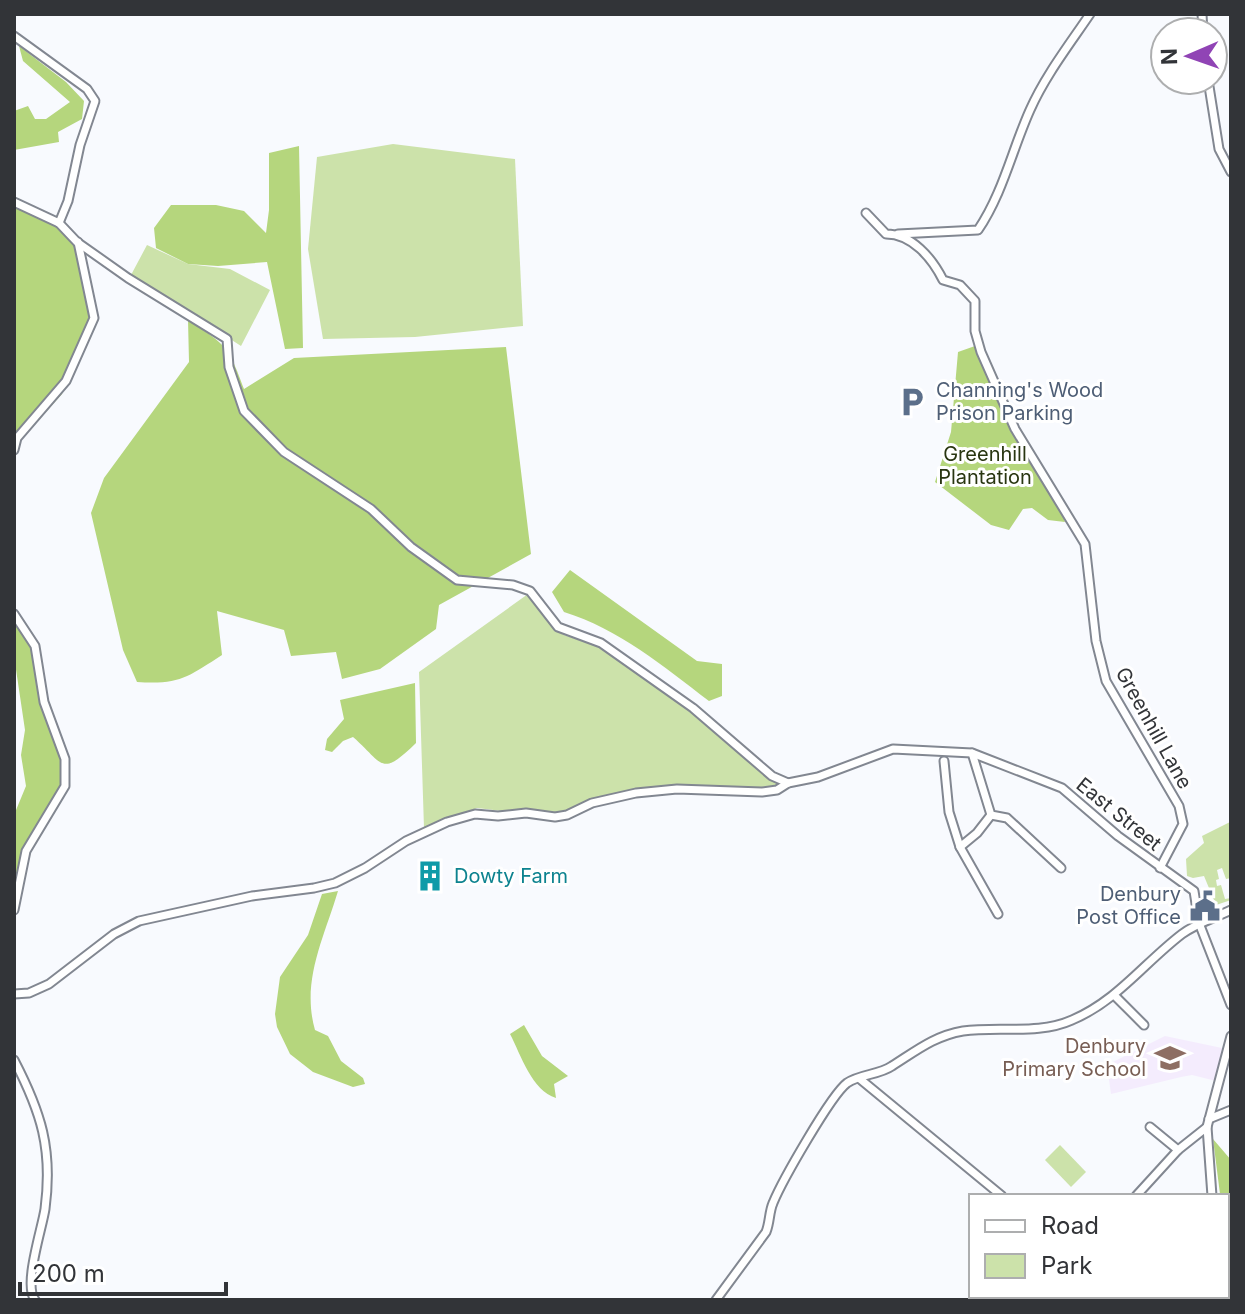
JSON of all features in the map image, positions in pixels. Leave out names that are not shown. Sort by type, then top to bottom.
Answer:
[{"type":"street","points":[[866,213],[886,234],[978,230],[992,210],[1031,108],[1090,14]]},
{"type":"street","points":[[14,36],[87,89],[95,101],[80,145],[68,201],[59,223]]},
{"type":"street","points":[[1211,96],[1219,149],[1231,172]]},
{"type":"street","points":[[14,202],[59,223],[77,242],[97,256],[227,339],[229,367],[244,411],[284,452],[371,509],[411,547],[457,580],[513,585],[530,591],[558,627],[601,643],[693,708],[772,776],[788,783]]},
{"type":"street","name":"Greenhill Lane","points":[[898,234],[932,258],[943,280],[960,285],[975,301],[975,331],[981,352],[1015,429],[1085,544],[1096,641],[1106,681],[1179,806],[1183,824],[1160,868]]},
{"type":"street","points":[[14,450],[17,438],[66,381],[94,318],[77,242]]},
{"type":"street","points":[[83,270],[97,256]]},
{"type":"street","points":[[14,614],[35,646],[44,702],[65,759],[65,786],[26,851],[14,910]]},
{"type":"street","name":"East Street","points":[[14,994],[29,993],[49,984],[114,934],[139,921],[252,896],[335,883],[406,841],[447,822],[475,814],[498,816],[526,813],[555,817],[592,803],[636,793],[677,789],[777,790],[788,783],[818,777],[893,749],[972,753],[1062,788],[1160,868],[1194,891],[1231,1005]]},
{"type":"street","points":[[972,753],[991,815]]},
{"type":"street","points":[[944,761],[949,812],[960,847],[998,914]]},
{"type":"street","points":[[960,847],[977,833],[991,815]]},
{"type":"street","points":[[991,815],[1007,818],[1061,868]]},
{"type":"street","points":[[716,1300],[766,1232],[777,1195],[838,1093],[849,1082],[890,1068],[924,1044],[949,1034],[984,1028],[1067,1023],[1115,996],[1182,934],[1231,910]]},
{"type":"street","points":[[1115,996],[1144,1025]]},
{"type":"street","points":[[1212,1194],[1208,1123],[1231,1036]]},
{"type":"street","points":[[14,1060],[32,1094],[46,1136],[48,1154],[44,1212],[30,1288],[35,1300]]},
{"type":"street","points":[[860,1079],[1000,1194]]},
{"type":"street","points":[[1138,1194],[1178,1150],[1208,1123],[1231,1110]]},
{"type":"street","points":[[1150,1127],[1178,1150]]},
{"type":"shaded area","name":"Denbury Primary School","points":[[1165,1036],[1222,1048],[1216,1081],[1192,1075],[1111,1094],[1107,1065]]},
{"type":"green space","points":[[19,46],[66,82],[84,101],[82,119],[58,132],[59,142],[14,150],[14,111],[28,106],[35,119],[46,119],[70,102],[23,61]]},
{"type":"green space","points":[[393,144],[515,159],[523,326],[415,337],[323,339],[308,249],[317,157]]},
{"type":"green space","points":[[299,146],[303,348],[285,349],[267,262],[218,266],[188,264],[156,248],[154,228],[171,205],[216,205],[244,211],[266,233],[269,153]]},
{"type":"green space","points":[[14,202],[37,210],[77,242],[94,321],[62,394],[20,441],[14,457]]},
{"type":"green space","points":[[147,245],[188,264],[230,269],[270,290],[241,346],[131,275]]},
{"type":"green space","points":[[188,320],[224,347],[244,389],[294,358],[506,347],[531,554],[439,605],[436,629],[380,669],[342,679],[336,652],[291,656],[284,630],[217,611],[222,655],[173,681],[137,682],[123,650],[91,513],[104,478],[189,362]]},
{"type":"green space","name":"Greenhill Plantation","points":[[975,346],[1007,423],[1065,522],[1048,520],[1032,508],[1023,509],[1009,530],[991,525],[935,482],[951,432],[958,352]]},
{"type":"green space","points":[[570,570],[697,661],[722,664],[722,696],[709,701],[622,638],[564,612],[552,592]]},
{"type":"green space","points":[[528,594],[555,629],[600,647],[691,712],[769,779],[782,784],[762,790],[678,785],[637,790],[592,799],[567,811],[554,813],[533,809],[502,811],[477,808],[424,828],[419,672]]},
{"type":"green space","points":[[14,613],[31,641],[63,760],[65,786],[24,853],[14,910],[14,815],[26,786],[21,755],[25,730],[14,656]]},
{"type":"green space","points":[[415,683],[416,743],[395,761],[388,764],[377,760],[353,737],[343,741],[332,752],[325,750],[327,739],[344,719],[340,700]]},
{"type":"green space","points":[[1230,822],[1231,878],[1226,879],[1222,868],[1217,870],[1219,879],[1216,880],[1225,899],[1231,900],[1216,905],[1204,876],[1187,876],[1186,859],[1204,843],[1202,836]]},
{"type":"green space","points":[[338,891],[312,977],[311,1012],[315,1030],[328,1036],[341,1061],[363,1078],[365,1084],[353,1087],[313,1072],[290,1054],[277,1027],[275,1014],[280,977],[308,935],[322,894]]},
{"type":"green space","points":[[524,1025],[542,1056],[568,1076],[554,1084],[556,1098],[534,1080],[510,1034]]},
{"type":"green space","points":[[1213,1139],[1231,1160],[1231,1205],[1229,1194],[1220,1194]]},
{"type":"green space","points":[[1060,1145],[1086,1172],[1071,1187],[1045,1160]]},
{"type":"place","name":"Channing's Wood Prison Parking","points":[[912,402]]},
{"type":"place","name":"Dowty Farm","points":[[430,876]]},
{"type":"place","name":"Denbury Post Office","points":[[1205,906]]},
{"type":"place","name":"Denbury Primary School","points":[[1170,1058]]}]
